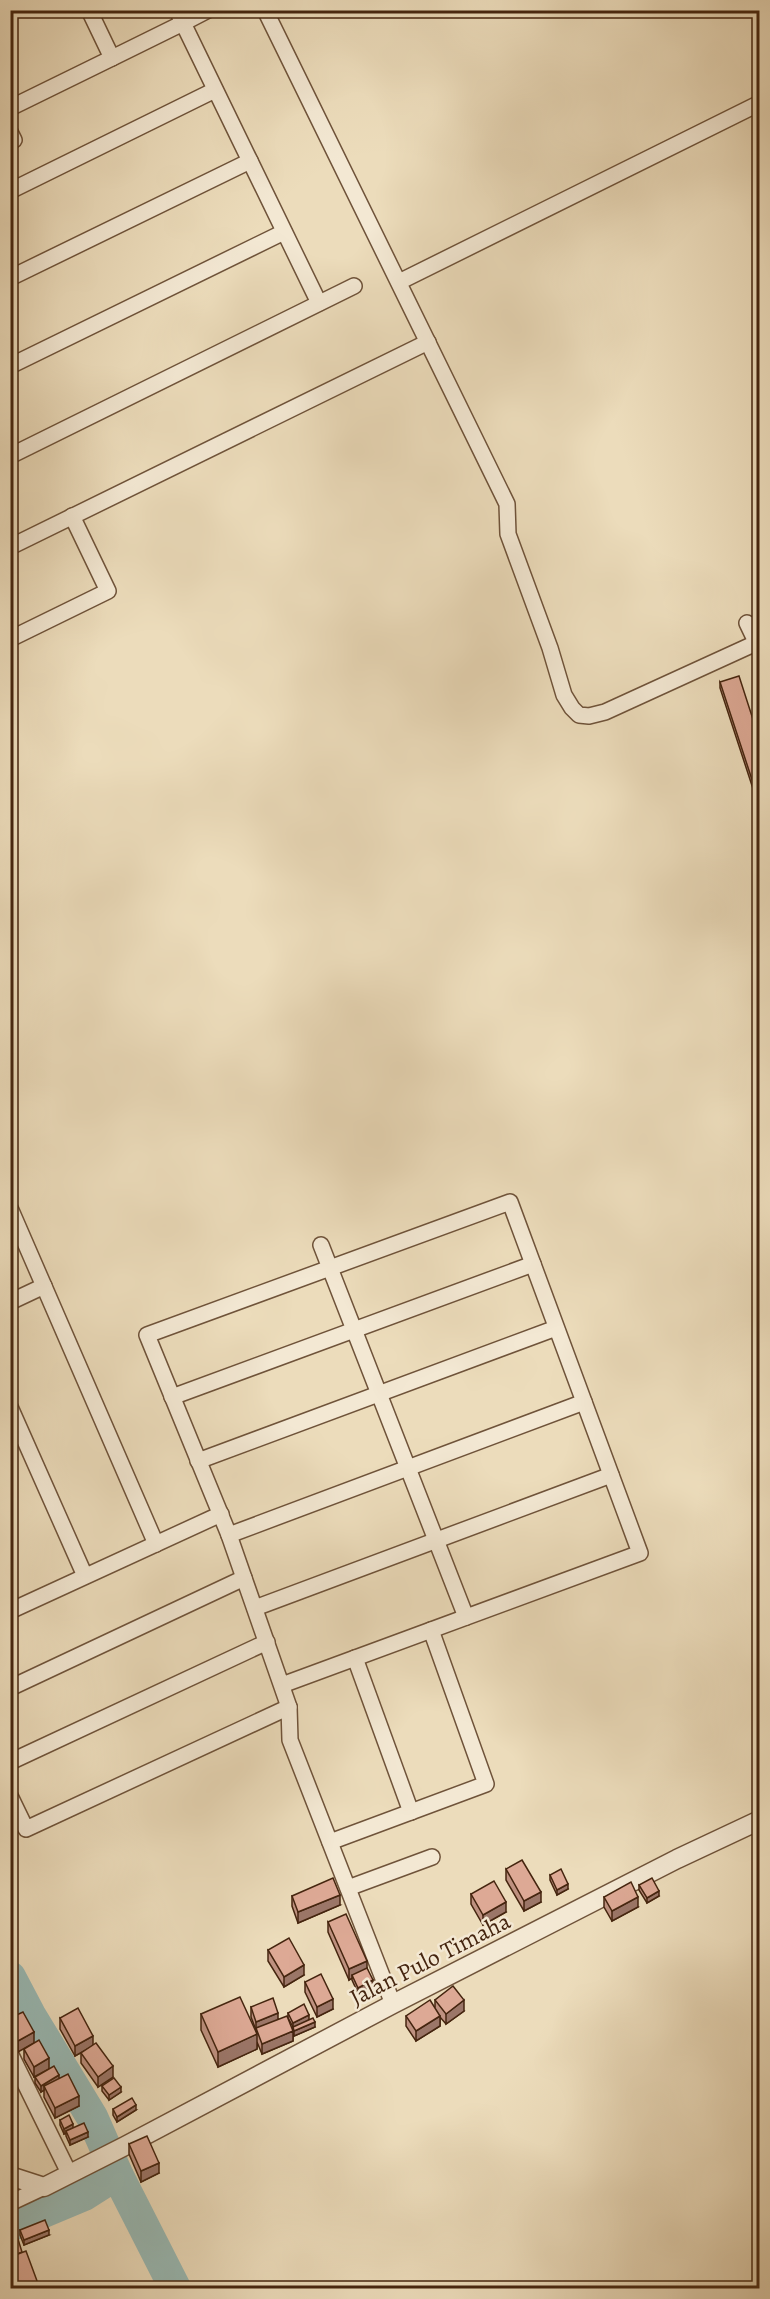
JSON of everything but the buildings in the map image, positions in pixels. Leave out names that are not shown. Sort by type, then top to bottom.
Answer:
[{"type":"street","points":[[88,10],[112,58]]},
{"type":"street","points":[[10,108],[112,58],[180,16],[208,10]]},
{"type":"street","points":[[265,10],[507,504],[508,534],[550,648],[564,695],[572,708],[579,715],[589,716],[605,712],[758,646],[747,623]]},
{"type":"street","points":[[180,16],[318,303]]},
{"type":"street","points":[[10,191],[215,90]]},
{"type":"street","points":[[399,282],[759,103]]},
{"type":"street","points":[[10,278],[250,161]]},
{"type":"street","points":[[10,366],[284,232]]},
{"type":"street","points":[[10,456],[354,286]]},
{"type":"street","points":[[10,547],[428,342]]},
{"type":"street","points":[[10,639],[108,591],[72,516]]},
{"type":"street","points":[[282,1684],[640,1553],[510,1202],[147,1335],[229,1535],[289,1707],[290,1740],[393,2004]]},
{"type":"street","points":[[10,1208],[156,1544]]},
{"type":"street","points":[[321,1245],[466,1617]]},
{"type":"street","points":[[172,1397],[533,1264]]},
{"type":"street","points":[[10,1302],[44,1286]]},
{"type":"street","points":[[198,1461],[556,1328]]},
{"type":"street","points":[[229,1535],[584,1402]]},
{"type":"street","points":[[10,1407],[85,1576]]},
{"type":"street","points":[[255,1608],[611,1475]]},
{"type":"street","points":[[10,1611],[220,1514]]},
{"type":"street","points":[[10,1688],[244,1578]]},
{"type":"street","points":[[330,1842],[486,1784],[431,1630]]},
{"type":"street","points":[[10,1762],[267,1642]]},
{"type":"street","points":[[356,1658],[411,1812]]},
{"type":"street","points":[[10,1796],[26,1829],[289,1707]]},
{"type":"street","name":"Jalan Pulo Timaha","points":[[44,2187],[393,2004],[677,1859],[759,1820]]},
{"type":"street","points":[[348,1888],[432,1857]]},
{"type":"street","points":[[10,2053],[69,2173]]},
{"type":"street","points":[[10,2176],[44,2187]]},
{"type":"street","points":[[10,2203],[44,2187]]},
{"type":"waterway","points":[[10,1977],[30,2015],[92,2117],[117,2174],[175,2288]]},
{"type":"waterway","points":[[10,2226],[84,2195],[117,2174]]}]
